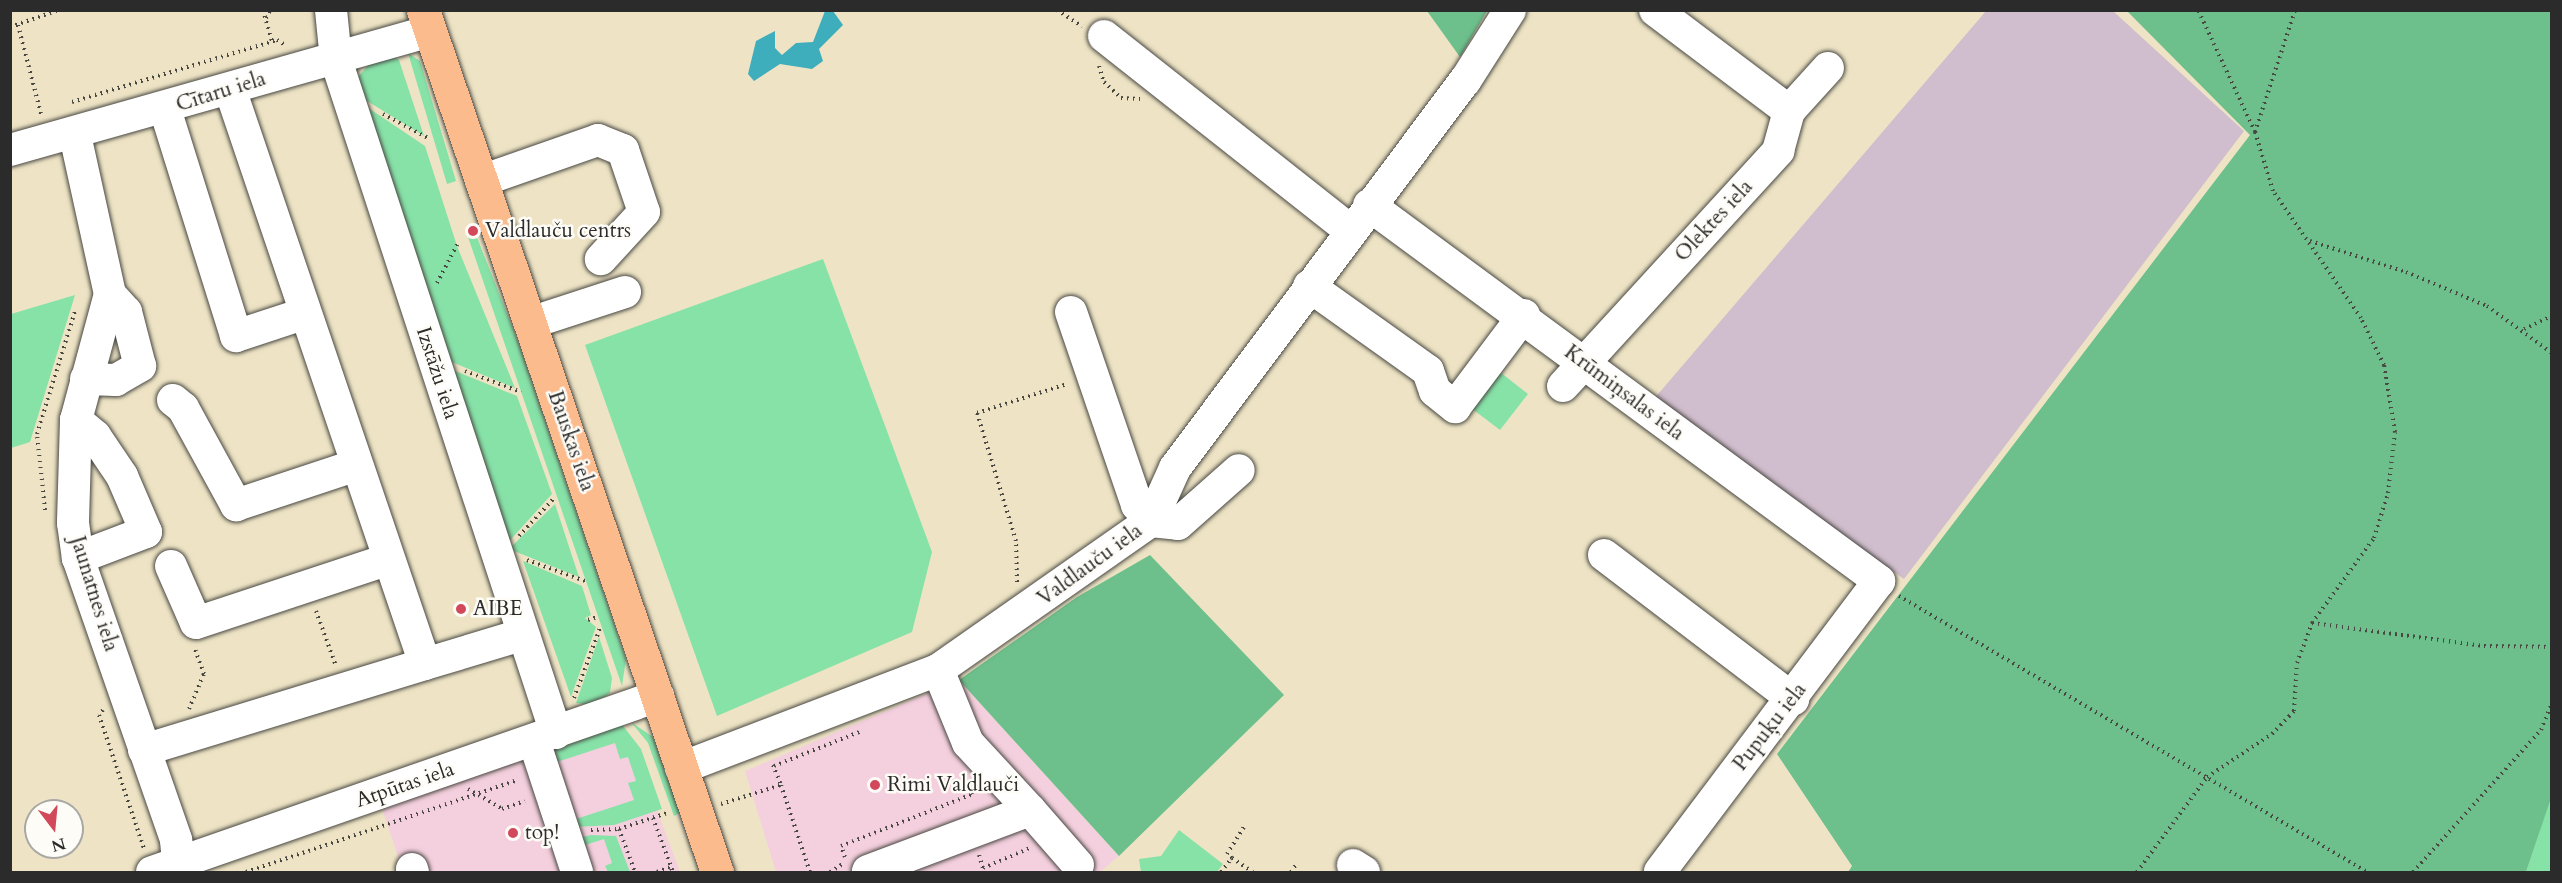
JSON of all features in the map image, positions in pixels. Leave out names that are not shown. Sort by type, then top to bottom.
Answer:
[{"type":"main road","name":"Bauskas iela","points":[[427,21],[658,696],[681,768],[682,813],[717,873]]},
{"type":"street","name":"Izstāžu iela","points":[[331,10],[336,60],[348,99],[416,309],[500,553],[545,737],[565,837],[577,873]]},
{"type":"street","name":"Valdlauču iela","points":[[681,768],[938,670],[1151,521],[1175,468],[1350,230],[1465,81],[1510,10]]},
{"type":"street","points":[[1655,10],[1789,111]]},
{"type":"street","name":"Cītaru iela","points":[[10,150],[62,138],[336,60],[427,21]]},
{"type":"street","points":[[1104,36],[1350,230]]},
{"type":"street","name":"Olektes iela","points":[[1572,375],[1778,151],[1789,111],[1828,68]]},
{"type":"street","points":[[230,89],[354,466],[425,664]]},
{"type":"street","points":[[165,109],[236,336],[303,314]]},
{"type":"street","name":"Jaunatnes iela","points":[[62,138],[110,294],[76,420],[71,480],[78,558],[144,750],[170,869]]},
{"type":"street","points":[[481,181],[598,140],[623,150],[644,212],[601,259]]},
{"type":"street","name":"Krūmiņsalas iela","points":[[1369,205],[1524,315],[1572,375],[1879,581]]},
{"type":"street","points":[[1309,286],[1428,371],[1435,391],[1455,407],[1524,315]]},
{"type":"street","points":[[530,324],[625,292]]},
{"type":"street","points":[[110,294],[126,312],[159,382],[183,408],[236,505],[354,466]]},
{"type":"street","points":[[1071,312],[1137,505],[1151,521],[1178,524],[1239,470]]},
{"type":"street","points":[[86,379],[159,382]]},
{"type":"street","points":[[76,420],[95,436],[122,476],[196,623],[387,560]]},
{"type":"street","points":[[78,558],[160,550]]},
{"type":"street","points":[[1604,555],[1793,699]]},
{"type":"street","name":"Pupuķu iela","points":[[1660,873],[1793,699],[1879,581]]},
{"type":"street","points":[[144,750],[521,635]]},
{"type":"street","points":[[938,670],[968,743],[1078,865]]},
{"type":"street","name":"Atpūtas iela","points":[[170,869],[658,696]]},
{"type":"street","points":[[868,871],[1030,810]]},
{"type":"path","points":[[263,10],[272,41]]},
{"type":"path","points":[[266,19],[270,10]]},
{"type":"path","points":[[2137,873],[2207,777],[2272,734],[2294,711],[2297,663],[2312,623],[2374,538],[2388,493],[2395,432],[2384,365],[2361,318],[2273,191],[2255,132],[2198,10]]},
{"type":"path","points":[[2255,132],[2295,10]]},
{"type":"path","points":[[10,27],[56,11]]},
{"type":"path","points":[[18,25],[62,138]]},
{"type":"path","points":[[348,99],[356,97],[428,138]]},
{"type":"path","points":[[2309,240],[2406,272],[2524,329],[2552,353]]},
{"type":"path","points":[[416,309],[424,306],[459,241]]},
{"type":"path","points":[[2524,329],[2552,316]]},
{"type":"path","points":[[1017,594],[1016,541],[977,413],[1094,375]]},
{"type":"path","points":[[503,387],[521,393]]},
{"type":"path","points":[[556,496],[500,553],[585,581]]},
{"type":"path","points":[[1879,581],[2367,873]]},
{"type":"path","points":[[308,586],[344,689]]},
{"type":"path","points":[[588,620],[597,617]]},
{"type":"path","points":[[2312,623],[2484,646],[2552,647]]},
{"type":"path","points":[[572,702],[600,628]]},
{"type":"path","points":[[176,740],[204,674],[193,640]]},
{"type":"path","points":[[2413,873],[2541,730],[2552,703]]},
{"type":"path","points":[[774,766],[866,729]]},
{"type":"path","points":[[771,760],[810,873]]},
{"type":"path","points":[[461,766],[469,792],[502,809],[525,801]]},
{"type":"path","points":[[830,873],[847,862],[841,846],[973,794],[964,775]]},
{"type":"path","points":[[246,873],[518,780]]},
{"type":"path","points":[[565,837],[619,829],[781,785]]},
{"type":"path","points":[[653,818],[672,870],[657,873]]},
{"type":"path","points":[[1244,827],[1227,854],[1253,873]]},
{"type":"path","points":[[619,829],[634,873]]},
{"type":"path","points":[[966,856],[977,852],[983,868],[1034,847],[1042,855]]},
{"type":"path","points":[[1221,873],[1232,858]]},
{"type":"path","points":[[1291,873],[1297,863]]},
{"type":"shaded area","points":[[1986,11],[2113,11],[2244,131],[1904,579],[1653,400]]},
{"type":"shaded area","points":[[959,680],[1119,856],[1100,872],[776,872],[745,771]]},
{"type":"shaded area","points":[[611,704],[636,754],[680,872],[403,872],[375,787]]},
{"type":"green space","points":[[1427,11],[1487,11],[1460,57]]},
{"type":"green space","points":[[2127,11],[2551,11],[2552,795],[2526,872],[1848,872],[1852,866],[1777,754],[2250,135]]},
{"type":"green space","points":[[408,53],[420,61],[456,181],[447,184]]},
{"type":"green space","points":[[393,56],[399,60],[424,136],[359,96],[358,77],[370,63]]},
{"type":"green space","points":[[361,103],[425,146],[457,246],[515,388],[442,358]]},
{"type":"green space","points":[[476,235],[519,344],[626,659],[622,686],[468,237]]},
{"type":"green space","points":[[823,259],[932,552],[912,632],[717,716],[585,345]]},
{"type":"green space","points":[[75,295],[30,442],[11,448],[11,314]]},
{"type":"green space","points":[[443,366],[517,396],[552,494],[503,548]]},
{"type":"green space","points":[[1500,372],[1528,394],[1500,430],[1471,408]]},
{"type":"green space","points":[[555,504],[579,577],[509,549]]},
{"type":"green space","points":[[1150,555],[1284,695],[1119,856],[959,680],[1077,597]]},
{"type":"green space","points":[[523,561],[582,586],[591,615],[585,618],[596,627],[571,697]]},
{"type":"green space","points":[[599,637],[612,678],[610,693],[593,705],[576,703]]},
{"type":"green space","points":[[620,722],[641,749],[662,809],[614,825],[575,827],[573,820],[634,800],[628,783],[636,781],[628,757],[620,759],[615,743],[554,763],[553,755],[559,745]]},
{"type":"green space","points":[[631,722],[653,737],[680,813],[674,816],[648,743]]},
{"type":"green space","points":[[2551,795],[2551,872],[2526,872]]},
{"type":"green space","points":[[1179,830],[1223,864],[1217,872],[1141,872],[1139,859],[1161,856]]},
{"type":"green space","points":[[591,835],[616,836],[630,872],[608,872],[605,866],[612,863],[604,839],[582,846],[579,838]]},
{"type":"water","points":[[825,11],[833,11],[843,25],[819,49],[823,61],[812,69],[780,64],[754,81],[748,74],[756,41],[775,31],[775,48],[782,55],[796,43],[813,42]]},
{"type":"place","name":"Valdlauču centrs","points":[[473,231]]},
{"type":"place","name":"AIBE","points":[[461,609]]},
{"type":"place","name":"Rimi Valdlauči","points":[[875,785]]},
{"type":"place","name":"top!","points":[[513,833]]}]
